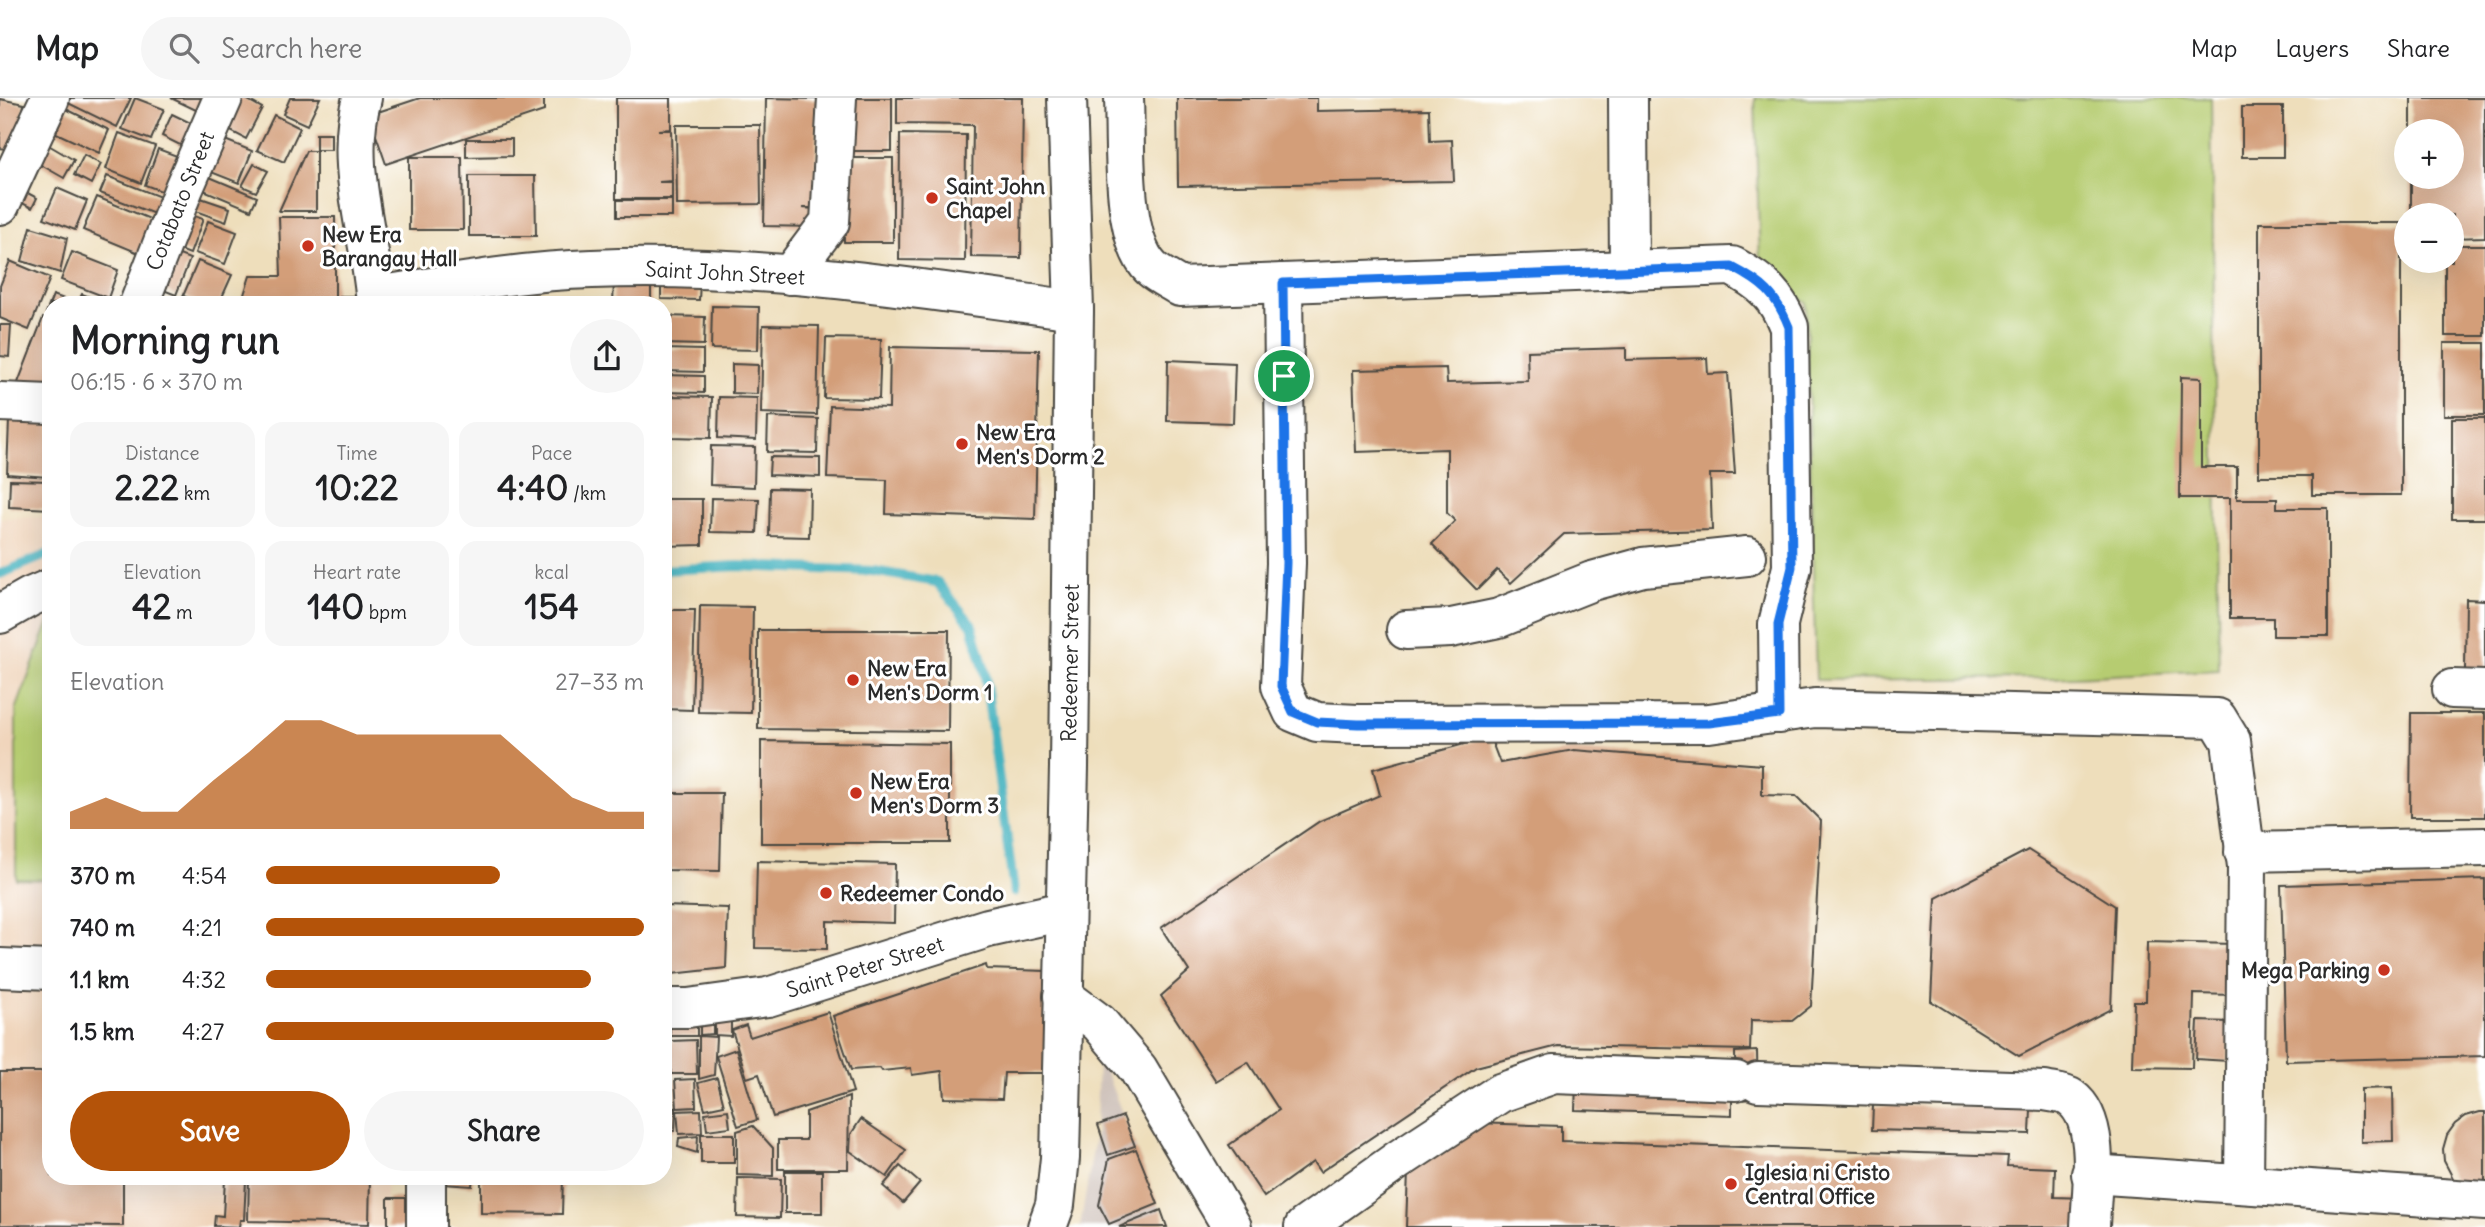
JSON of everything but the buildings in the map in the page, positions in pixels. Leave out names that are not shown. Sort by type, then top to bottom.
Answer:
[{"type":"street","points":[[0,205],[50,98]]},
{"type":"street","name":"Cotabato Street","points":[[142,296],[223,98]]},
{"type":"street","points":[[362,98],[358,114],[356,165],[375,296]]},
{"type":"street","points":[[790,275],[830,222],[837,98]]},
{"type":"street","name":"Redeemer Street","points":[[1046,1227],[1055,1205],[1059,1158],[1069,767],[1074,310],[1068,98]]},
{"type":"street","points":[[1124,98],[1129,218],[1139,250],[1151,268],[1180,287],[1732,267],[1756,279],[1780,303],[1789,327],[1792,567],[1778,624],[1779,714]]},
{"type":"street","points":[[1628,98],[1629,271]]},
{"type":"street","name":"Saint John Street","points":[[398,296],[513,275],[591,269],[667,268],[790,275],[914,288],[1074,310]]},
{"type":"street","points":[[1283,283],[1286,563],[1281,686],[1293,712],[1317,722],[1358,724],[1709,723],[1815,708],[2217,718],[2231,741],[2247,866],[2244,1184]]},
{"type":"street","points":[[0,402],[42,404]]},
{"type":"street","points":[[1406,630],[1451,628],[1499,618],[1592,581],[1643,567],[1747,556]]},
{"type":"street","points":[[0,614],[42,592]]},
{"type":"street","points":[[2244,852],[2485,847]]},
{"type":"street","name":"Saint Peter Street","points":[[672,1008],[768,997],[988,928],[1064,911]]},
{"type":"street","points":[[0,968],[42,970]]},
{"type":"street","points":[[1063,996],[1099,1023],[1138,1069],[1232,1227]]},
{"type":"street","points":[[1304,1227],[1398,1160],[1500,1093],[1554,1074],[2045,1091],[2069,1097],[2083,1111],[2092,1131],[2090,1227]]},
{"type":"street","points":[[2091,1174],[2485,1201]]},
{"type":"street","points":[[426,1185],[426,1227]]},
{"type":"shaded area","points":[[42,517],[42,1185],[387,1185],[385,1227],[0,1227],[0,518]]},
{"type":"shaded area","points":[[1098,1052],[1167,1227],[1080,1227],[1096,1132]]},
{"type":"green space","points":[[1755,98],[2211,98],[2219,670],[2052,678],[1816,680],[1806,303],[1760,268]]},
{"type":"green space","points":[[42,640],[42,880],[16,879],[16,710]]},
{"type":"waterway","points":[[0,574],[42,557]]},
{"type":"waterway","points":[[672,570],[738,566],[873,571],[937,582],[972,625],[984,668],[1014,892]]},
{"type":"place","name":"Saint John Chapel","points":[[932,198]]},
{"type":"place","name":"New Era Barangay Hall","points":[[308,246]]},
{"type":"place","name":"New Era Men's Dorm 2","points":[[962,444]]},
{"type":"place","name":"New Era Men's Dorm 1","points":[[853,680]]},
{"type":"place","name":"New Era Men's Dorm 3","points":[[856,793]]},
{"type":"place","name":"Redeemer Condo","points":[[826,893]]},
{"type":"place","name":"Mega Parking","points":[[2384,970]]},
{"type":"place","name":"Iglesia ni Cristo Central Office","points":[[1731,1184]]},
{"type":"route","points":[[1732,267],[1756,279],[1780,303],[1789,327],[1792,567],[1778,624],[1779,714],[1709,723],[1358,724],[1317,722],[1293,712],[1281,686],[1286,563],[1284,376],[1283,283],[1732,267]]}]
